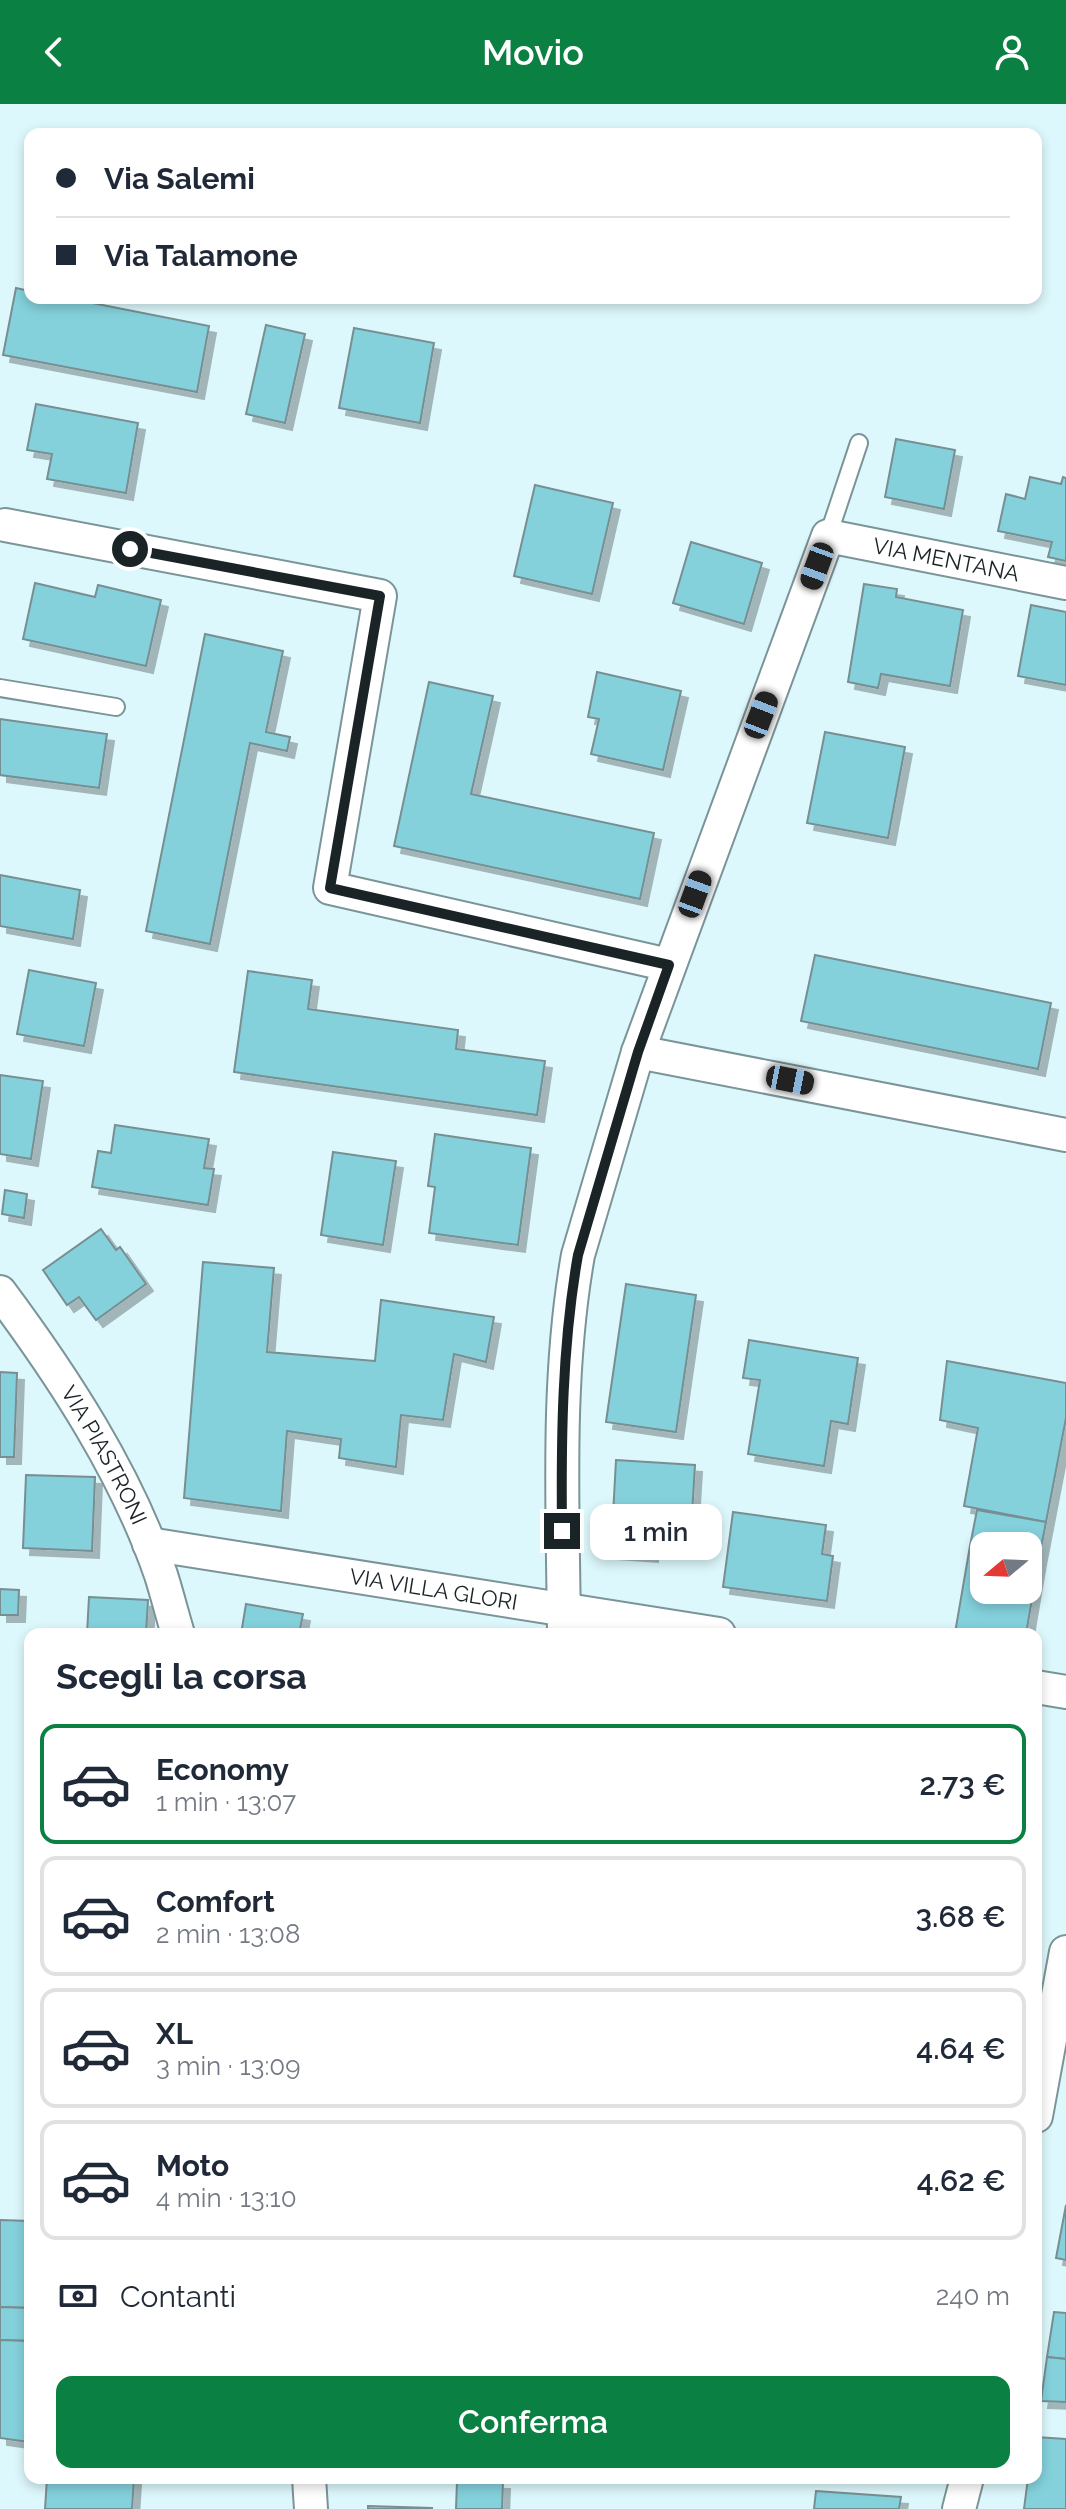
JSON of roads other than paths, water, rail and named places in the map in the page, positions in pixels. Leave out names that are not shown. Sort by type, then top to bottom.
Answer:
[{"type":"street","points":[[5,525],[380,596],[330,888],[669,965]]},
{"type":"street","name":"VIA MENTANA","points":[[828,536],[1066,583]]},
{"type":"street","points":[[564,1621],[562,1506],[565,1389],[572,1285],[584,1231],[638,1052],[828,536]]},
{"type":"street","points":[[638,1052],[1066,1135]]},
{"type":"street","name":"VIA PIASTRONI","points":[[0,1292],[89,1424],[149,1544],[176,1628]]},
{"type":"street","name":"VIA VILLA GLORI","points":[[149,1544],[564,1621],[647,1628]]},
{"type":"street","points":[[1042,1688],[1066,1692]]},
{"type":"street","points":[[1042,2083],[1066,1952]]},
{"type":"street","points":[[309,2484],[311,2509]]},
{"type":"street","points":[[959,2509],[965,2484]]},
{"type":"lane","points":[[828,536],[859,443]]},
{"type":"lane","points":[[0,688],[116,707]]}]
